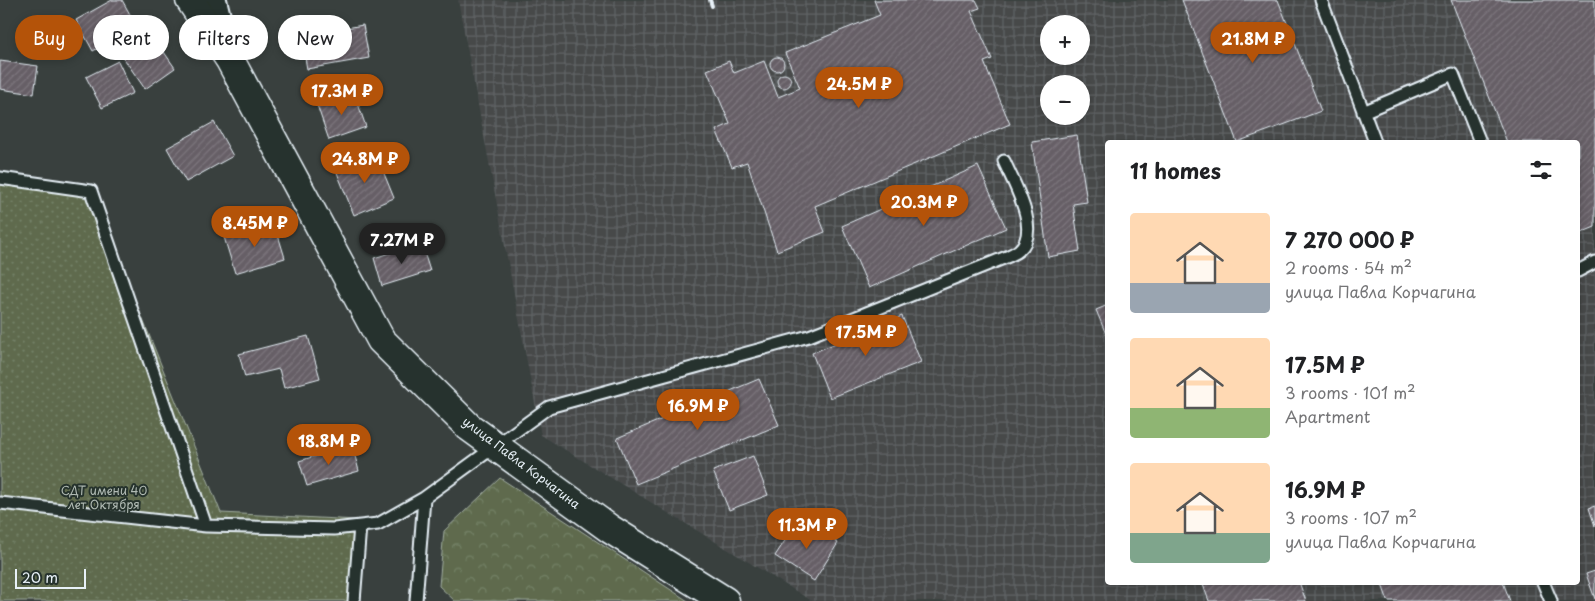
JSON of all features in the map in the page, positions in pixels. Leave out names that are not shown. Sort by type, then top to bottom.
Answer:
[{"type":"main road","name":"улица Павла Корчагина","points":[[190,0],[200,15]]},
{"type":"main road","name":"улица Павла Корчагина","points":[[230,60],[381,340],[468,427],[610,529],[725,601]]},
{"type":"street","points":[[215,0],[219,15]]},
{"type":"lane","points":[[1321,0],[1374,140]]},
{"type":"lane","points":[[1363,112],[1453,74],[1479,140]]},
{"type":"lane","points":[[0,503],[206,526],[334,530],[378,524],[424,498],[549,407],[809,336],[1019,251],[1026,239],[1028,222],[1004,161]]},
{"type":"lane","points":[[0,178],[91,191],[206,526]]},
{"type":"lane","points":[[1580,270],[1595,262]]},
{"type":"lane","points":[[416,601],[424,498]]},
{"type":"lane","points":[[354,601],[360,526]]},
{"type":"lane","points":[[1544,585],[1551,601]]},
{"type":"shaded area","points":[[458,0],[1595,0],[1595,601],[812,601],[541,435]]},
{"type":"green space","name":"СДТ имени 40 лет Октября","points":[[0,178],[91,191],[221,513],[358,520],[351,601],[0,601]]},
{"type":"green space","points":[[500,478],[688,601],[455,601],[439,586],[444,531]]},
{"type":"building","points":[[112,0],[122,0],[130,15],[93,15],[93,51],[83,33],[83,16]]},
{"type":"building","points":[[874,0],[976,0],[980,8],[971,11],[992,59],[984,62],[1010,124],[815,206],[825,232],[777,251],[747,162],[732,167],[716,130],[730,124],[707,70],[729,61],[734,73],[764,61],[778,97],[800,88],[785,53],[880,15]]},
{"type":"building","points":[[1182,0],[1278,0],[1321,111],[1242,140],[1236,140]]},
{"type":"building","points":[[1451,0],[1595,0],[1595,227],[1580,233],[1580,140],[1506,140]]},
{"type":"building","points":[[363,25],[369,58],[307,69],[305,60],[352,60],[352,27]]},
{"type":"building","points":[[774,57],[780,57],[784,64],[780,71],[774,71],[770,67],[770,61]]},
{"type":"building","points":[[169,59],[175,68],[145,89],[125,60]]},
{"type":"building","points":[[0,61],[38,66],[34,94],[0,89]]},
{"type":"building","points":[[118,61],[133,93],[102,108],[86,77]]},
{"type":"building","points":[[781,74],[787,74],[791,81],[787,88],[781,88],[777,84],[777,78]]},
{"type":"building","points":[[354,92],[366,127],[329,140],[317,105]]},
{"type":"building","points":[[214,122],[233,156],[186,182],[167,148]]},
{"type":"building","points":[[1077,135],[1087,202],[1073,204],[1080,251],[1048,257],[1032,142]]},
{"type":"building","points":[[376,154],[394,198],[354,215],[336,170]]},
{"type":"building","points":[[978,166],[1006,228],[869,288],[842,226]]},
{"type":"building","points":[[274,222],[285,258],[235,273],[224,237]]},
{"type":"building","points":[[421,243],[430,271],[382,286],[374,258]]},
{"type":"building","points":[[1105,306],[1105,332],[1096,310]]},
{"type":"building","points":[[902,316],[921,362],[830,398],[812,353]]},
{"type":"building","points":[[308,336],[320,378],[284,388],[279,369],[245,377],[239,354]]},
{"type":"building","points":[[759,379],[779,425],[636,484],[617,438]]},
{"type":"building","points":[[352,445],[359,471],[307,486],[299,461]]},
{"type":"building","points":[[753,456],[768,495],[729,510],[713,471]]},
{"type":"building","points":[[1595,506],[1595,526],[1589,508]]},
{"type":"building","points":[[799,519],[838,543],[814,581],[775,556]]},
{"type":"building","points":[[1595,571],[1595,599],[1586,574]]},
{"type":"building","points":[[1203,585],[1300,585],[1306,601],[1209,601]]},
{"type":"building","points":[[1382,585],[1504,585],[1510,601],[1388,601]]},
{"type":"railway","points":[[710,0],[712,6]]}]
